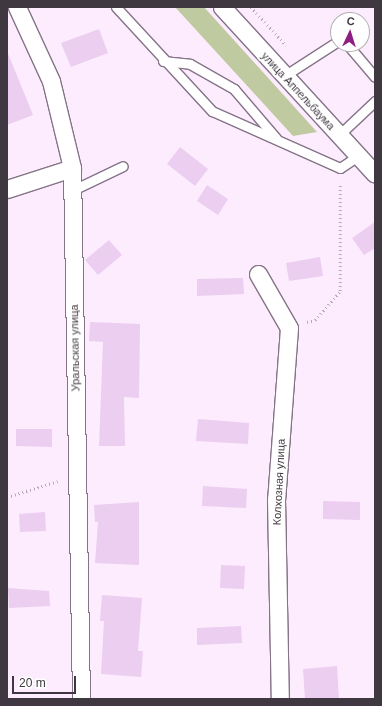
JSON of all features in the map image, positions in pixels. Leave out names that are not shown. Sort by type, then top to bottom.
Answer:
[{"type":"street","name":"Уральская улица","points":[[17,7],[51,81],[72,168],[80,699]]},
{"type":"street","name":"улица Аппельбаума","points":[[222,7],[375,174]]},
{"type":"street","points":[[7,188],[72,168]]},
{"type":"street","points":[[258,274],[289,328]]},
{"type":"street","name":"Колхозная улица","points":[[280,699],[276,499],[289,328]]},
{"type":"lane","points":[[116,7],[163,61],[212,111],[340,168],[358,156]]},
{"type":"lane","points":[[284,76],[330,47]]},
{"type":"lane","points":[[354,52],[375,77]]},
{"type":"lane","points":[[163,61],[190,64],[234,89],[278,141]]},
{"type":"lane","points":[[339,136],[375,101]]},
{"type":"lane","points":[[73,190],[124,166]]},
{"type":"path","points":[[289,328],[315,320],[340,291],[340,168]]},
{"type":"path","points":[[7,497],[77,474]]},
{"type":"green space","points":[[175,7],[204,7],[317,132],[293,136]]},
{"type":"building","points":[[99,29],[108,53],[71,67],[61,43]]},
{"type":"building","points":[[7,51],[33,115],[7,125]]},
{"type":"building","points":[[180,147],[208,169],[195,186],[167,164]]},
{"type":"building","points":[[207,185],[228,199],[218,215],[197,201]]},
{"type":"building","points":[[375,222],[375,248],[364,255],[352,238]]},
{"type":"building","points":[[109,240],[122,255],[98,275],[85,260]]},
{"type":"building","points":[[320,257],[323,276],[289,281],[286,263]]},
{"type":"building","points":[[243,278],[244,294],[197,296],[197,279]]},
{"type":"building","points":[[90,322],[140,324],[139,398],[124,397],[125,446],[99,446],[103,342],[89,341]]},
{"type":"building","points":[[198,419],[249,423],[248,444],[196,441]]},
{"type":"building","points":[[16,429],[52,429],[52,447],[16,446]]},
{"type":"building","points":[[203,486],[247,489],[246,508],[202,506]]},
{"type":"building","points":[[323,501],[360,502],[360,520],[323,519]]},
{"type":"building","points":[[139,502],[139,565],[95,563],[98,522],[95,522],[94,505]]},
{"type":"building","points":[[45,512],[46,531],[20,532],[19,514]]},
{"type":"building","points":[[221,565],[245,566],[244,589],[220,588]]},
{"type":"building","points":[[8,588],[49,591],[50,606],[9,608]]},
{"type":"building","points":[[102,595],[142,598],[138,651],[143,651],[141,677],[101,674],[104,621],[100,621]]},
{"type":"building","points":[[241,626],[242,643],[197,645],[197,628]]},
{"type":"building","points":[[337,666],[339,699],[305,699],[303,669]]}]
